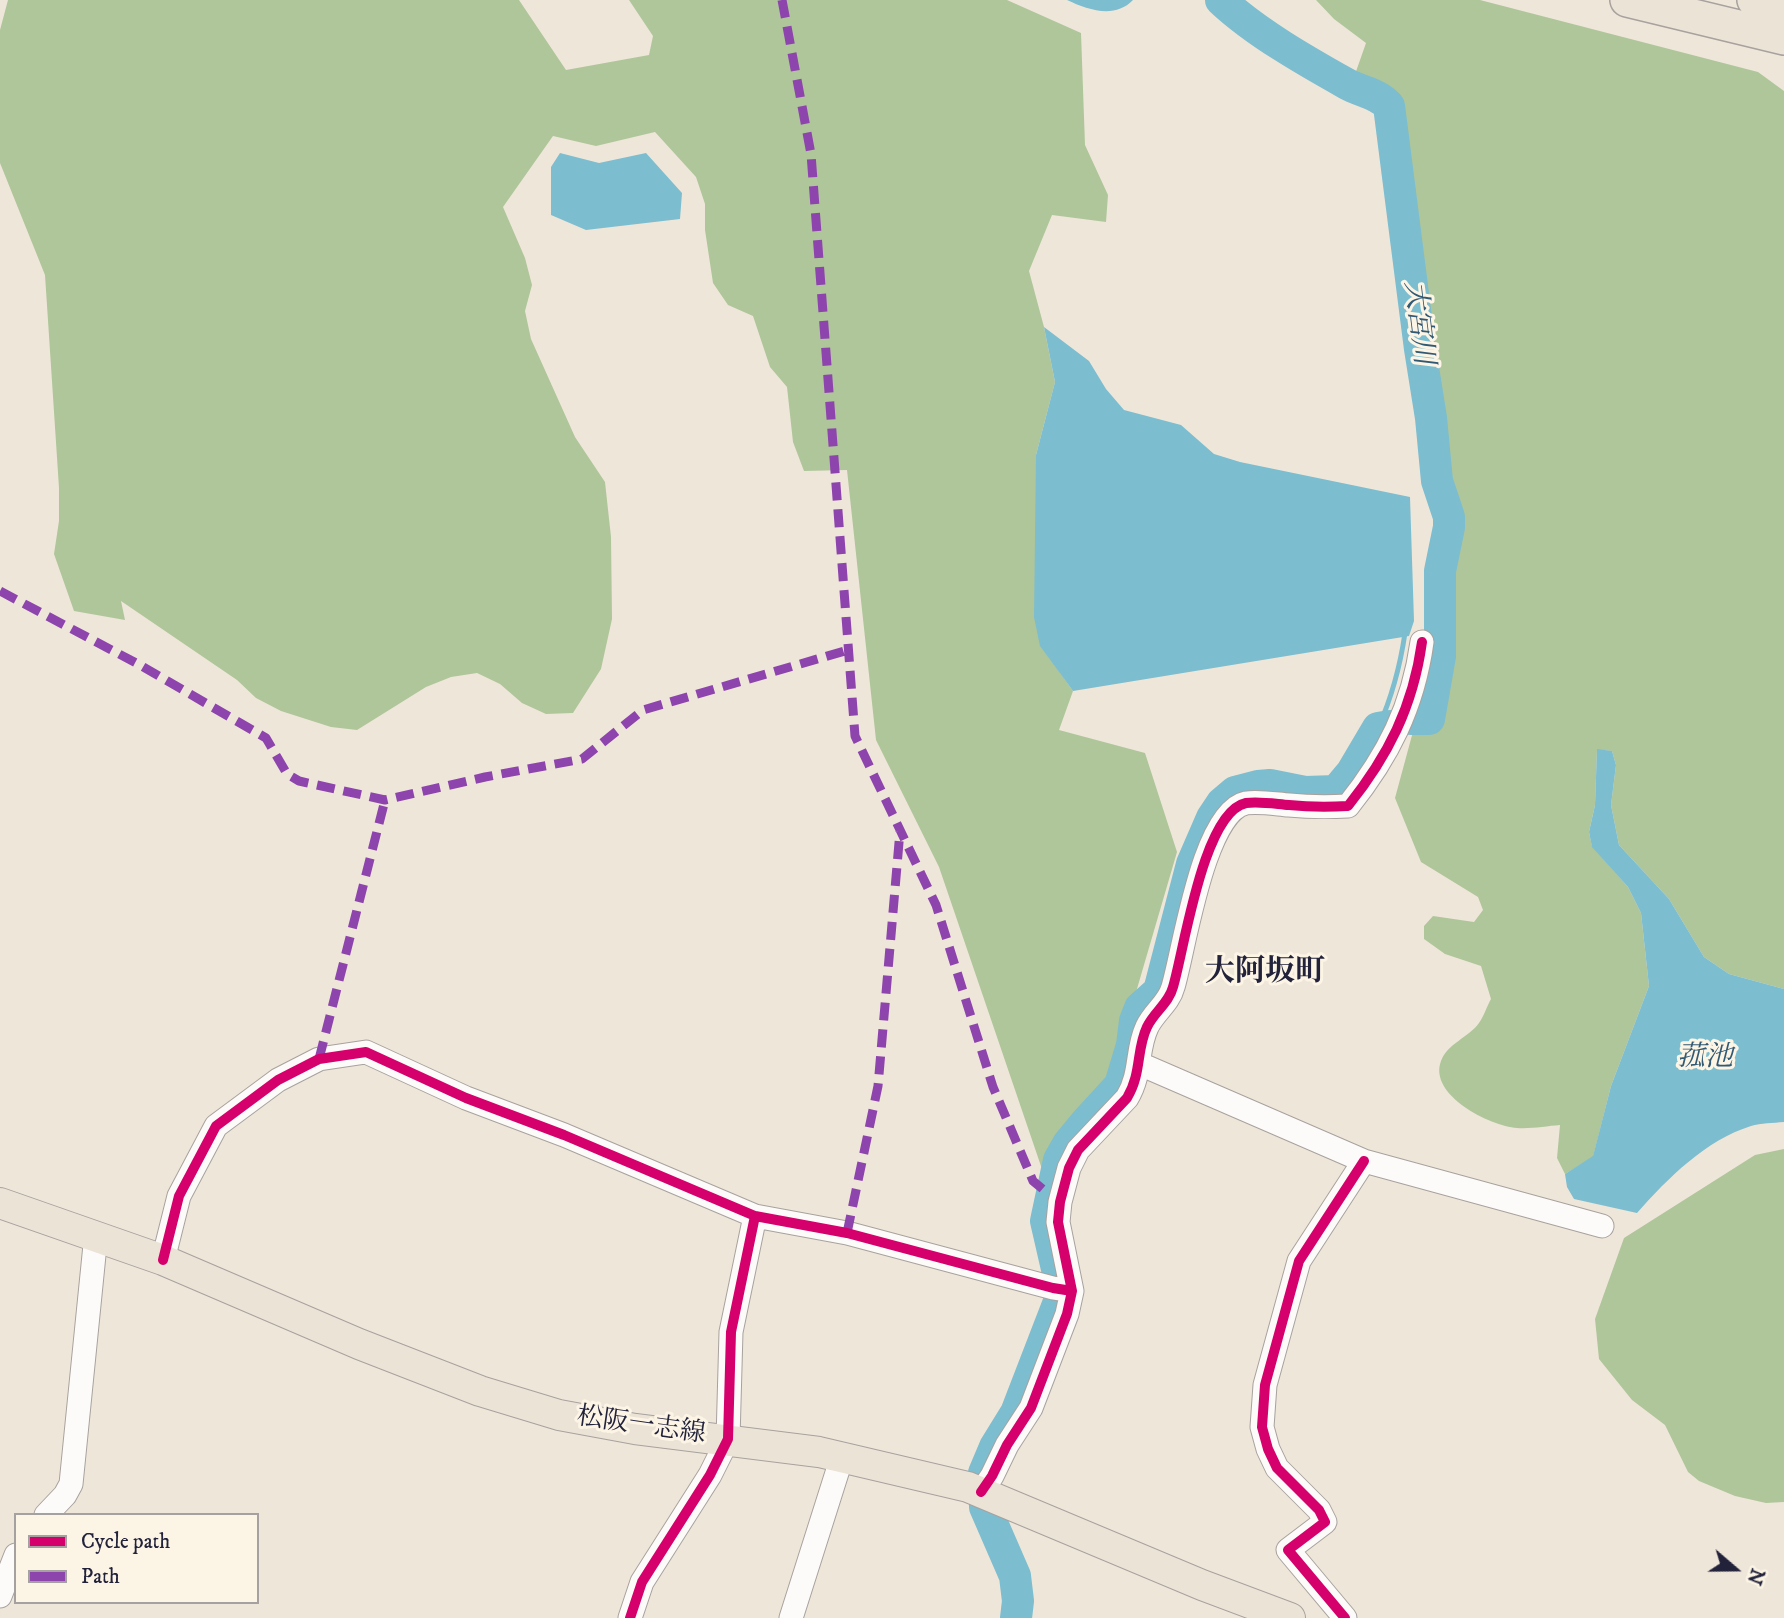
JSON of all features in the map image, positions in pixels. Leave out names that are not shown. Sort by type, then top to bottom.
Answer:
[{"type":"highway","points":[[1627,0],[1784,38]]},
{"type":"highway","points":[[1754,0],[1784,7]]},
{"type":"main road","name":"松阪一志線","points":[[0,1203],[163,1260],[359,1344],[480,1391],[559,1415],[635,1429],[729,1439],[842,1457],[986,1489],[1202,1585],[1290,1618]]},
{"type":"street","points":[[986,1489],[1007,1445],[1031,1408],[1067,1314],[1054,1198],[1078,1150],[1133,1089],[1140,1064],[1144,1032],[1172,992],[1192,902],[1217,834],[1230,814],[1244,803],[1320,808],[1348,806],[1368,780],[1399,729],[1419,663],[1422,642]]},
{"type":"street","points":[[163,1260],[179,1196],[216,1126],[278,1080],[319,1059],[366,1052],[466,1098],[565,1135],[755,1216],[847,1233],[1065,1290]]},
{"type":"street","points":[[1140,1064],[1364,1161],[1602,1226]]},
{"type":"street","points":[[1345,1618],[1288,1550],[1325,1522],[1319,1510],[1278,1468],[1268,1449],[1262,1427],[1265,1385],[1299,1261],[1364,1161]]},
{"type":"street","points":[[630,1618],[642,1582],[710,1475],[729,1439],[731,1332],[755,1216]]},
{"type":"street","points":[[48,1513],[65,1495],[71,1484],[96,1235]]},
{"type":"street","points":[[790,1618],[842,1457]]},
{"type":"street","points":[[0,1596],[14,1560]]},
{"type":"green space","points":[[8,0],[519,0],[566,70],[649,55],[653,36],[629,0],[1007,0],[1081,33],[1085,145],[1108,195],[1106,222],[1052,215],[1029,271],[1055,382],[1036,455],[1041,646],[1073,691],[1059,730],[1145,753],[1177,852],[1108,1088],[1043,1172],[939,867],[876,740],[847,470],[804,471],[793,442],[787,387],[770,367],[753,316],[728,305],[713,283],[705,230],[705,204],[696,177],[655,132],[596,146],[553,136],[503,207],[525,258],[532,285],[525,311],[531,339],[575,437],[605,482],[611,537],[612,619],[601,669],[573,713],[546,714],[522,703],[500,684],[477,673],[451,677],[426,687],[357,730],[331,727],[281,711],[256,698],[237,680],[121,601],[125,620],[74,611],[54,554],[59,521],[59,488],[45,275],[0,163],[0,30]]},
{"type":"green space","points":[[1316,0],[1480,0],[1758,72],[1784,91],[1784,989],[1729,974],[1704,957],[1669,899],[1619,845],[1611,805],[1616,765],[1612,751],[1597,750],[1595,805],[1589,832],[1592,846],[1628,887],[1641,913],[1649,986],[1611,1086],[1593,1157],[1565,1174],[1557,1158],[1560,1125],[1517,1128],[1492,1121],[1452,1097],[1439,1074],[1444,1055],[1479,1023],[1491,999],[1481,966],[1445,954],[1424,939],[1424,926],[1433,916],[1474,922],[1483,910],[1478,897],[1421,862],[1395,798],[1434,654],[1447,592],[1454,521],[1448,449],[1399,223],[1382,107],[1353,80],[1366,43],[1334,19]]},
{"type":"green space","points":[[1784,1149],[1784,1502],[1766,1503],[1735,1496],[1699,1481],[1688,1472],[1665,1425],[1632,1400],[1599,1359],[1595,1319],[1624,1238],[1755,1155]]},
{"type":"water","points":[[1067,0],[1133,0],[1118,9],[1101,11]]},
{"type":"water","points":[[560,153],[599,163],[646,153],[682,193],[680,219],[586,230],[551,215],[551,167]]},
{"type":"water","points":[[1044,327],[1089,361],[1106,389],[1124,410],[1181,425],[1214,454],[1240,462],[1410,497],[1414,621],[1409,636],[1073,691],[1040,646],[1034,617],[1036,455],[1055,382]]},
{"type":"water","name":"菰池","points":[[1597,749],[1612,751],[1616,765],[1611,805],[1619,845],[1669,899],[1704,957],[1729,974],[1784,989],[1784,1122],[1751,1126],[1734,1132],[1703,1150],[1637,1213],[1574,1199],[1567,1187],[1565,1174],[1593,1156],[1611,1086],[1649,986],[1641,913],[1628,887],[1592,847],[1589,832],[1595,805]]},
{"type":"waterway","name":"大宮川","points":[[1221,0],[1281,45],[1347,84],[1380,98],[1389,106],[1437,481],[1449,517],[1440,571],[1440,656],[1429,719],[1411,719]]},
{"type":"waterway","points":[[1378,728],[1395,682],[1405,633]]},
{"type":"waterway","name":"大宮川","points":[[1016,1618],[1018,1601],[1015,1576],[985,1507],[984,1473],[995,1447],[1016,1413],[1060,1299],[1057,1269],[1046,1221],[1059,1160],[1068,1144],[1120,1085],[1132,1045],[1135,1021],[1140,1008],[1159,991],[1192,864],[1212,818],[1222,803],[1235,792],[1258,786],[1270,785],[1305,792],[1336,791],[1352,772],[1378,728],[1390,726]]},
{"type":"marked path","points":[[782,0],[811,154],[855,736],[936,905],[993,1087],[1033,1181],[1045,1191]]},
{"type":"marked path","points":[[0,591],[138,664],[266,738],[287,774],[299,781],[385,800],[485,777],[582,759],[643,710],[848,650]]},
{"type":"marked path","points":[[319,1059],[385,800]]},
{"type":"marked path","points":[[847,1233],[878,1086],[900,831]]},
{"type":"cycle path","points":[[981,1492],[1031,1408],[1067,1314],[1072,1291],[1058,1222],[1069,1168],[1078,1150],[1127,1098],[1132,1089],[1147,1027],[1173,987],[1198,885],[1218,830],[1231,812],[1246,803],[1348,806],[1375,768],[1397,730],[1412,688],[1422,642]]},
{"type":"cycle path","points":[[163,1260],[179,1196],[216,1126],[278,1080],[319,1059],[366,1052],[466,1098],[564,1135],[755,1216],[847,1233],[1072,1291]]},
{"type":"cycle path","points":[[1345,1618],[1288,1550],[1325,1522],[1319,1510],[1277,1468],[1262,1427],[1265,1385],[1299,1261],[1364,1161]]},
{"type":"cycle path","points":[[630,1618],[642,1582],[710,1475],[728,1439],[731,1332],[755,1216]]},
{"type":"district","name":"大阿坂町","points":[[1265,974]]}]
